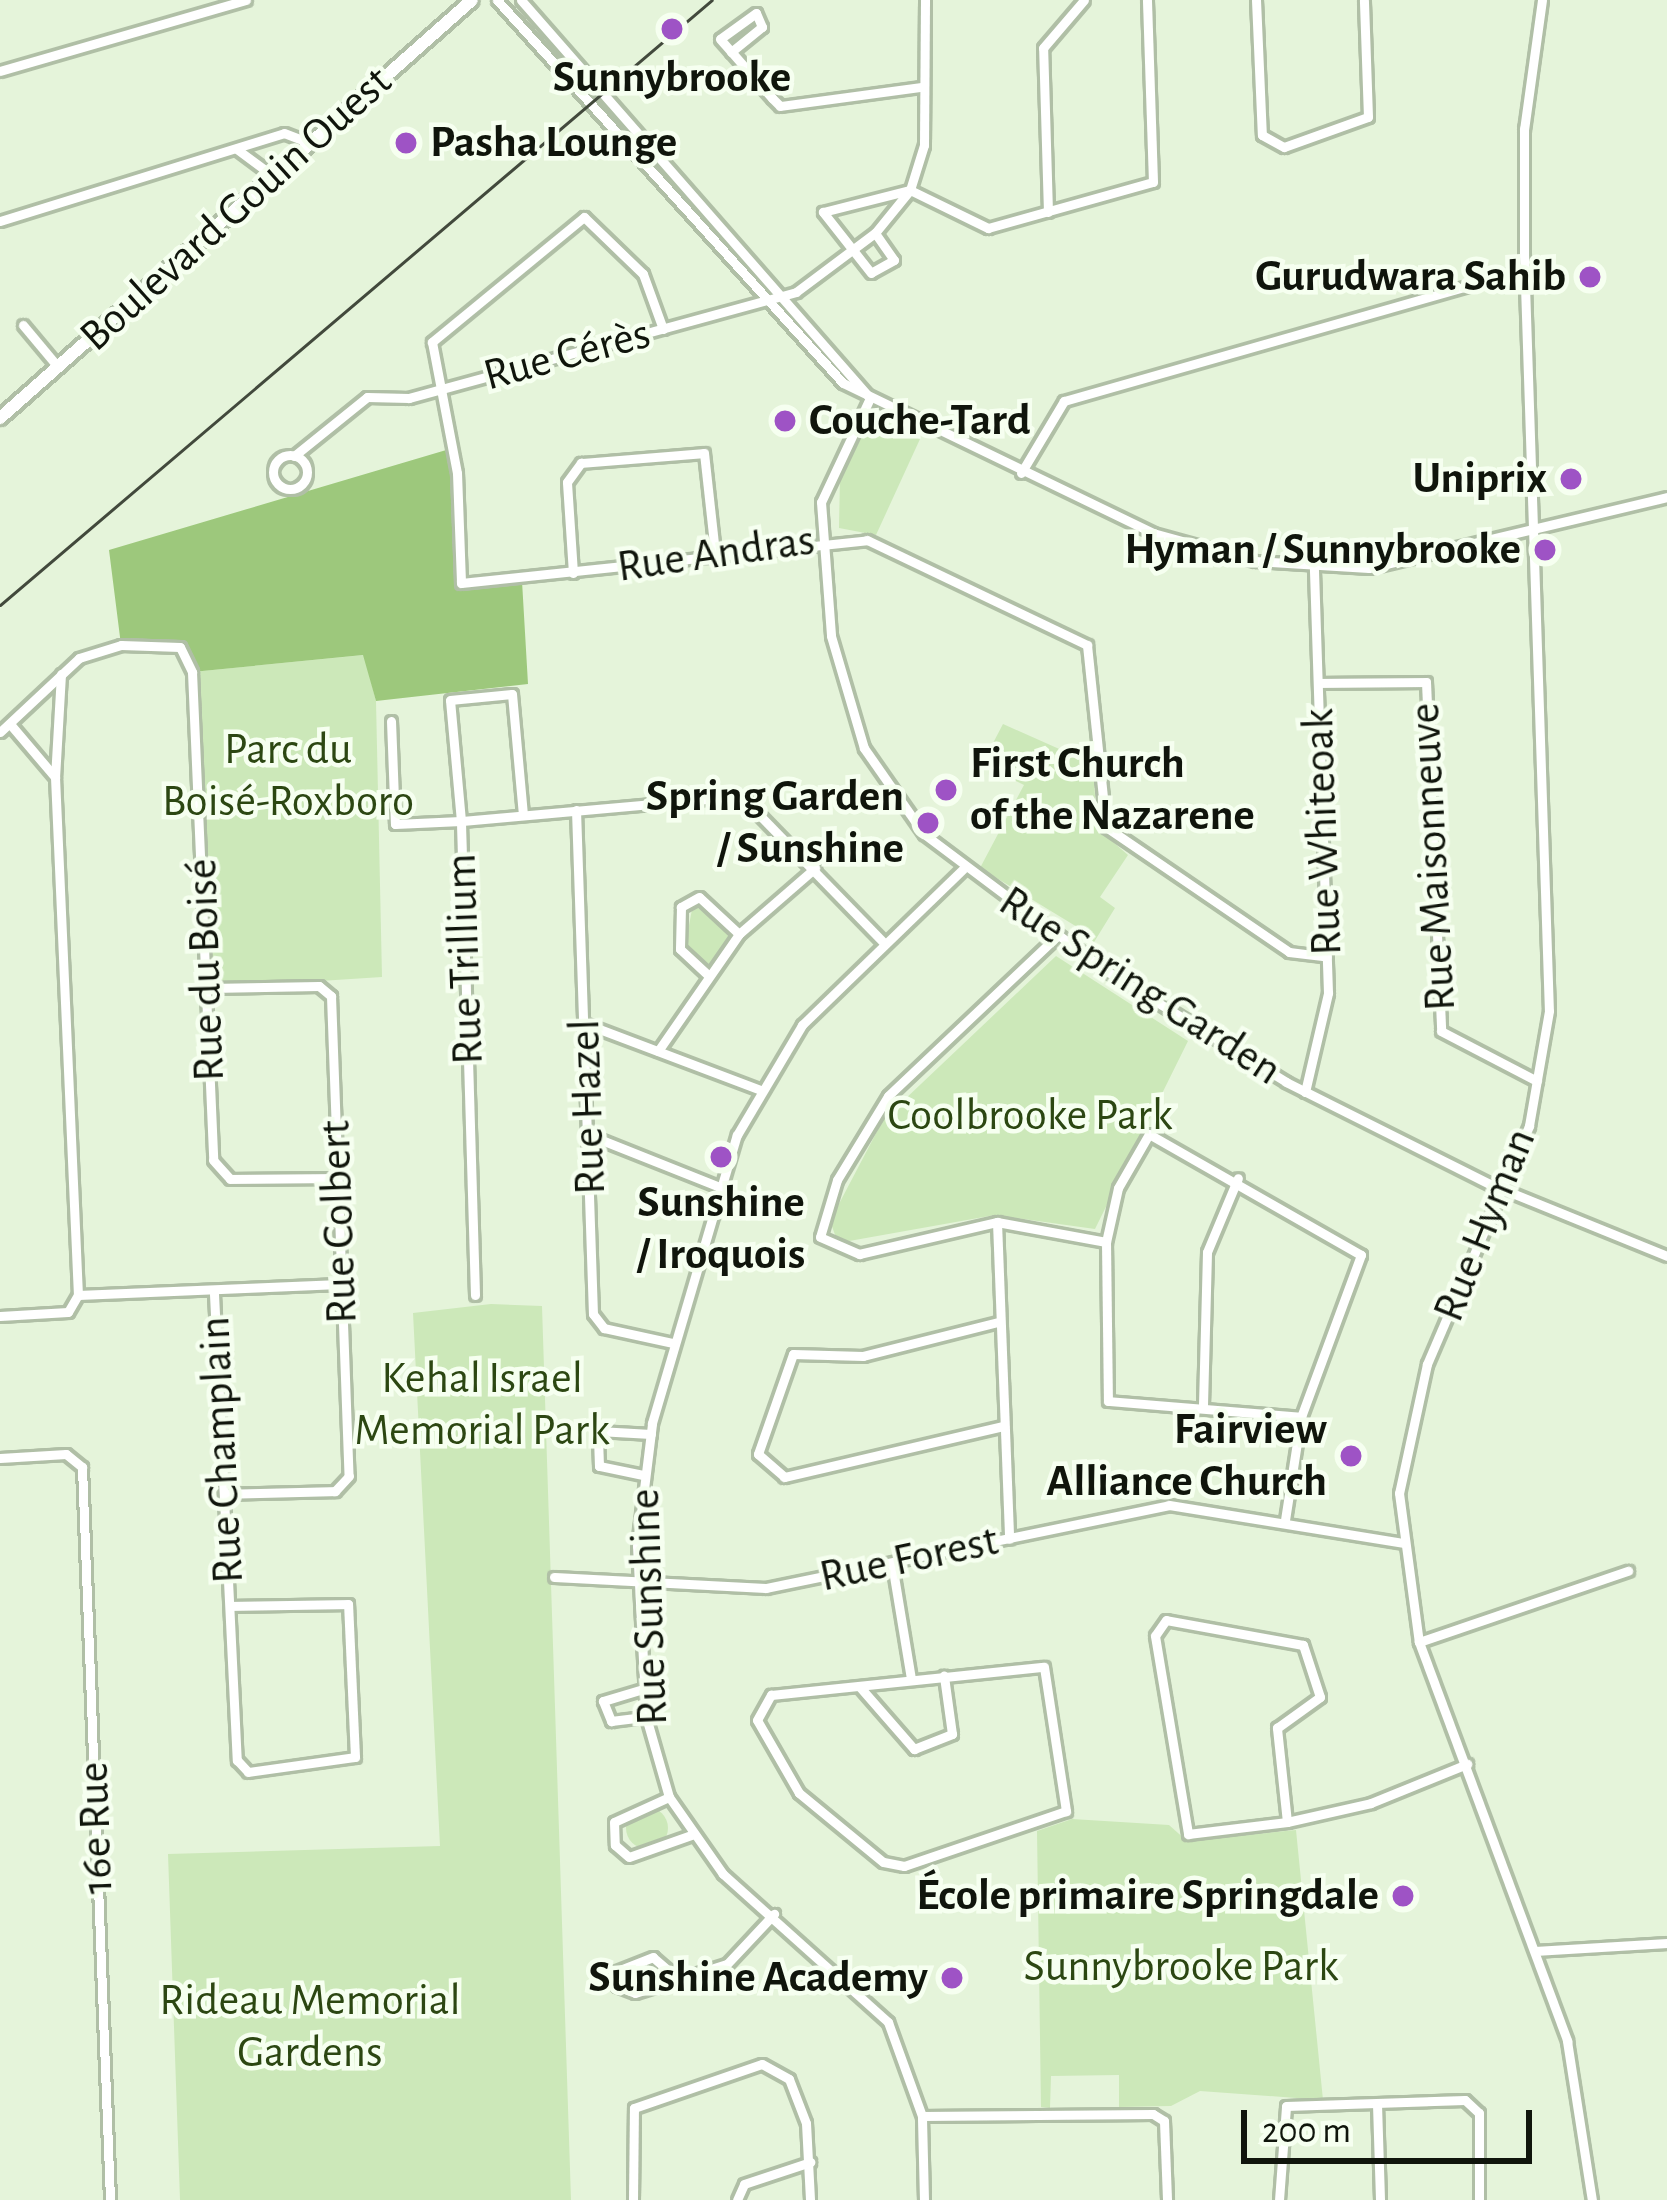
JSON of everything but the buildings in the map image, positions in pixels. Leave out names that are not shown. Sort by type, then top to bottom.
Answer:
[{"type":"main road","name":"Boulevard Gouin Ouest","points":[[0,418],[472,0]]},
{"type":"street","points":[[0,71],[246,0]]},
{"type":"street","points":[[497,0],[766,301],[870,398],[1172,541],[1314,567],[1419,562],[1667,497]]},
{"type":"street","points":[[521,0],[870,398]]},
{"type":"street","points":[[910,190],[923,145],[925,0]]},
{"type":"street","points":[[1048,212],[1043,48],[1084,0]]},
{"type":"street","points":[[847,253],[826,207],[910,190],[978,227],[1153,182],[1147,0]]},
{"type":"street","points":[[1256,0],[1262,135],[1284,147],[1368,117],[1364,0]]},
{"type":"street","name":"Rue Hyman","points":[[1542,0],[1524,129],[1525,270],[1550,1011],[1537,1081],[1505,1191],[1406,1421],[1402,1543],[1419,1642],[1567,2041],[1592,2200]]},
{"type":"street","points":[[731,52],[762,27],[756,13],[720,35],[731,52],[781,106],[921,87]]},
{"type":"street","points":[[0,221],[289,132],[310,143]]},
{"type":"street","points":[[227,152],[250,151],[273,176]]},
{"type":"street","name":"Rue Cérès","points":[[294,456],[354,402],[440,390],[785,296],[875,233],[910,190]]},
{"type":"street","name":"Rue Andras","points":[[663,329],[643,274],[597,222],[572,220],[432,342],[461,583],[820,540],[867,540],[1087,645],[1106,827],[1289,952],[1327,957]]},
{"type":"street","name":"Rue Cérès","points":[[847,253],[862,271],[891,266],[875,233]]},
{"type":"street","points":[[1021,472],[1064,400],[1525,270]]},
{"type":"street","points":[[23,325],[58,367]]},
{"type":"street","name":"Rue Spring Garden","points":[[870,398],[826,482],[820,540],[836,666],[859,736],[905,812],[963,868],[1056,937],[1304,1092],[1505,1191],[1667,1256]]},
{"type":"street","points":[[573,573],[567,482],[581,464],[603,460],[704,453],[715,552]]},
{"type":"street","name":"Rue Whiteoak","points":[[1304,1092],[1324,1041],[1327,957],[1314,567]]},
{"type":"street","name":"Rue du Boisé","points":[[61,674],[121,645],[180,647],[192,672],[218,1173],[338,1178]]},
{"type":"street","points":[[55,777],[5,728],[61,674]]},
{"type":"street","points":[[0,1316],[68,1312],[79,1295],[55,777],[61,674]]},
{"type":"street","name":"Rue Maisonneuve","points":[[1318,683],[1426,682],[1441,1030],[1537,1081]]},
{"type":"street","points":[[391,722],[395,824],[461,821],[451,700],[512,694],[523,814]]},
{"type":"street","name":"Rue Trillium","points":[[475,1295],[461,821],[729,793],[814,868],[883,942]]},
{"type":"street","name":"Rue Hazel","points":[[576,810],[595,1323],[673,1343]]},
{"type":"street","points":[[658,1051],[739,934],[814,868]]},
{"type":"street","name":"Rue Sunshine","points":[[924,2200],[922,2116],[871,1999],[692,1835],[669,1797],[646,1717],[639,1583],[643,1475],[673,1343],[720,1187],[761,1090],[802,1025],[963,868]]},
{"type":"street","points":[[708,975],[680,949],[681,907],[699,897],[739,934]]},
{"type":"street","points":[[1056,937],[888,1096],[837,1180],[820,1237],[859,1254],[997,1222],[1106,1242]]},
{"type":"street","name":"Rue Colbert","points":[[209,988],[319,986],[331,996],[338,1178],[346,1486],[224,1494]]},
{"type":"street","points":[[586,1024],[761,1090]]},
{"type":"street","points":[[589,1135],[720,1187]]},
{"type":"street","points":[[1286,1520],[1301,1418],[1361,1256],[1160,1135],[1140,1140],[1106,1242],[1108,1401],[1203,1405],[1301,1418]]},
{"type":"street","points":[[1203,1405],[1207,1252],[1238,1178]]},
{"type":"street","points":[[997,1222],[1009,1539]]},
{"type":"street","points":[[79,1295],[214,1294],[340,1284]]},
{"type":"street","name":"Rue Champlain","points":[[214,1294],[224,1494],[240,1768],[355,1757],[348,1604],[231,1606]]},
{"type":"street","points":[[998,1322],[863,1356],[794,1354],[758,1454],[784,1477],[1004,1426]]},
{"type":"street","points":[[643,1475],[599,1466],[598,1431],[651,1434]]},
{"type":"street","name":"16e Rue","points":[[0,1458],[75,1458],[110,2200]]},
{"type":"street","name":"Rue Forest","points":[[554,1576],[766,1588],[1169,1505],[1286,1520],[1402,1543]]},
{"type":"street","points":[[892,1564],[910,1679]]},
{"type":"street","points":[[1419,1642],[1628,1571]]},
{"type":"street","points":[[1287,1822],[1277,1728],[1320,1697],[1303,1645],[1166,1620],[1156,1636],[1181,1828],[1198,1836],[1287,1822],[1467,1764]]},
{"type":"street","points":[[1044,1667],[1066,1811],[904,1866],[883,1862],[799,1793],[758,1720],[771,1695],[910,1679],[1044,1667]]},
{"type":"street","points":[[859,1686],[914,1750],[952,1734],[944,1676]]},
{"type":"street","points":[[643,1689],[604,1701],[611,1720],[646,1717]]},
{"type":"street","points":[[669,1797],[614,1822],[615,1845],[628,1857],[692,1835]]},
{"type":"street","points":[[678,1978],[653,1957],[615,1972],[624,1992],[678,1978],[736,1958],[774,1915]]},
{"type":"street","points":[[1535,1951],[1667,1942]]},
{"type":"street","points":[[633,2200],[634,2108],[762,2064],[789,2079],[810,2162],[810,2200]]},
{"type":"street","points":[[1279,2200],[1281,2110],[1465,2100],[1479,2113],[1479,2200]]},
{"type":"street","points":[[1377,2104],[1380,2200]]},
{"type":"street","points":[[922,2116],[1153,2114],[1164,2121],[1167,2200]]},
{"type":"street","points":[[737,2200],[744,2184],[810,2162]]},
{"type":"green space","points":[[879,420],[920,439],[876,535],[839,528],[840,478],[865,424]]},
{"type":"green space","points":[[453,448],[461,582],[522,581],[528,684],[376,701],[363,655],[192,672],[180,647],[121,645],[109,550]]},
{"type":"green space","name":"Parc du Boisé-Roxboro","points":[[364,655],[376,701],[382,977],[210,988],[192,672]]},
{"type":"green space","points":[[1003,724],[1093,764],[1097,828],[1128,855],[1100,897],[1115,908],[1091,947],[1087,933],[980,868],[1024,785],[982,764]]},
{"type":"green space","points":[[693,904],[733,934],[706,969],[685,947]]},
{"type":"green space","name":"Coolbrooke Park","points":[[1056,956],[1188,1041],[1095,1229],[995,1215],[838,1243],[830,1221],[883,1120]]},
{"type":"green space","points":[[491,1304],[542,1306],[571,2200],[180,2200],[168,1854],[440,1846],[413,1313]]},
{"type":"green space","points":[[647,1807],[662,1813],[668,1828],[662,1843],[647,1849],[632,1843],[626,1828],[632,1813]]},
{"type":"green space","name":"Sunnybrooke Park","points":[[1072,1819],[1169,1825],[1187,1841],[1296,1830],[1323,2100],[1200,2091],[1171,2106],[1119,2107],[1119,2075],[1051,2076],[1050,2108],[1041,2107],[1037,1831]]},
{"type":"tram line","points":[[0,605],[712,0]]},
{"type":"place","name":"Sunnybrooke","points":[[672,29]]},
{"type":"place","name":"Pasha Lounge","points":[[406,143]]},
{"type":"place","name":"Gurudwara Sahib","points":[[1590,277]]},
{"type":"place","name":"Couche-Tard","points":[[785,421]]},
{"type":"place","name":"Uniprix","points":[[1571,479]]},
{"type":"place","name":"Hyman / Sunnybrooke","points":[[1545,550]]},
{"type":"place","name":"First Church of the Nazarene","points":[[946,790]]},
{"type":"place","name":"Spring Garden / Sunshine","points":[[928,823]]},
{"type":"place","name":"Sunshine / Iroquois","points":[[721,1157]]},
{"type":"place","name":"Fairview Alliance Church","points":[[1351,1456]]},
{"type":"place","name":"École primaire Springdale","points":[[1403,1896]]},
{"type":"place","name":"Sunshine Academy","points":[[952,1978]]},
{"type":"park label","name":"Kehal Israel Memorial Park","points":[[482,1405]]},
{"type":"park label","name":"Rideau Memorial Gardens","points":[[310,2027]]}]
